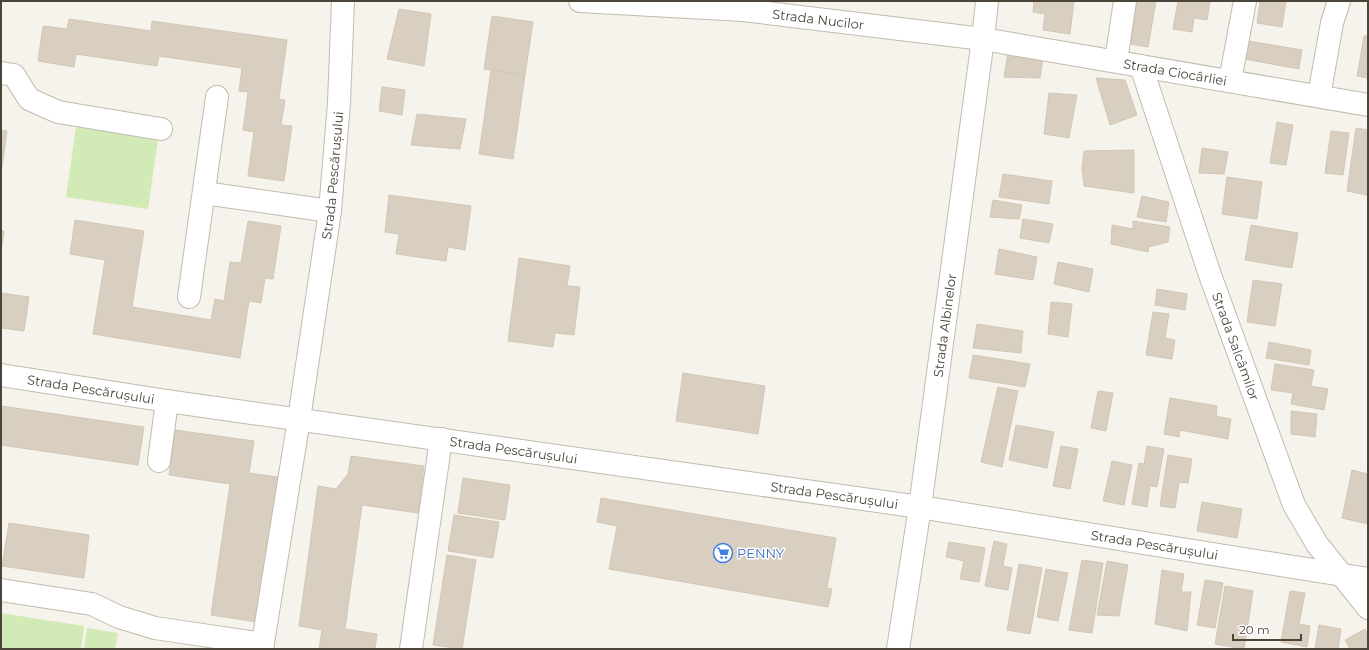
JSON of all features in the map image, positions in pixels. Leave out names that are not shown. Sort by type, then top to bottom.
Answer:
[{"type":"street","name":"Strada Pescărușului","points":[[263,647],[330,211],[339,103],[343,1]]},
{"type":"street","name":"Strada Nucilor","points":[[580,1],[743,10],[983,39]]},
{"type":"street","name":"Strada Albinelor","points":[[898,649],[920,507],[987,1]]},
{"type":"street","points":[[1116,61],[1125,1]]},
{"type":"street","points":[[1230,81],[1245,1]]},
{"type":"street","points":[[1319,96],[1332,23],[1339,1]]},
{"type":"street","name":"Strada Ciocârliei","points":[[983,39],[1368,105]]},
{"type":"street","name":"Strada Salcâmilor","points":[[1141,66],[1210,275],[1294,505],[1317,544],[1368,608]]},
{"type":"street","points":[[1,73],[14,75],[29,99],[58,112],[161,129]]},
{"type":"street","points":[[189,297],[217,97]]},
{"type":"street","points":[[204,193],[330,211]]},
{"type":"street","name":"Strada Pescărușului","points":[[1,375],[920,507],[1368,579]]},
{"type":"street","points":[[159,461],[167,400]]},
{"type":"street","points":[[411,649],[441,439]]},
{"type":"street","points":[[1,590],[92,604],[119,617],[155,628],[263,647]]},
{"type":"green space","points":[[76,127],[158,139],[148,209],[66,197]]},
{"type":"green space","points":[[1,613],[84,626],[81,649],[1,649]]},
{"type":"green space","points":[[87,628],[118,633],[115,649],[84,649]]},
{"type":"building","points":[[1034,1],[1074,1],[1070,34],[1043,30],[1045,14],[1033,12]]},
{"type":"building","points":[[1131,1],[1156,1],[1148,47],[1124,43]]},
{"type":"building","points":[[1178,1],[1210,1],[1207,20],[1194,18],[1192,32],[1173,29]]},
{"type":"building","points":[[1260,1],[1286,1],[1282,27],[1257,23]]},
{"type":"building","points":[[399,9],[431,14],[424,66],[387,59]]},
{"type":"building","points":[[492,16],[533,22],[525,75],[484,69]]},
{"type":"building","points":[[69,19],[151,31],[152,21],[287,40],[279,99],[285,100],[281,125],[292,126],[284,181],[248,176],[254,132],[243,130],[248,92],[239,91],[242,68],[159,56],[157,66],[76,54],[74,67],[38,61],[43,26],[67,29]]},
{"type":"building","points":[[1364,36],[1368,36],[1368,78],[1357,76]]},
{"type":"building","points":[[1243,40],[1302,50],[1299,69],[1239,58]]},
{"type":"building","points":[[1008,52],[1043,59],[1040,78],[1004,77]]},
{"type":"building","points":[[491,70],[525,75],[513,159],[479,154]]},
{"type":"building","points":[[1096,78],[1125,80],[1137,115],[1110,125]]},
{"type":"building","points":[[382,87],[405,90],[402,115],[379,111]]},
{"type":"building","points":[[1049,93],[1077,95],[1069,138],[1044,134]]},
{"type":"building","points":[[417,114],[466,119],[460,149],[411,145]]},
{"type":"building","points":[[1277,122],[1293,125],[1286,165],[1270,163]]},
{"type":"building","points":[[1356,128],[1368,130],[1367,195],[1347,191]]},
{"type":"building","points":[[1,130],[7,131],[1,174]]},
{"type":"building","points":[[1331,131],[1349,133],[1343,175],[1325,173]]},
{"type":"building","points":[[1202,148],[1228,152],[1224,174],[1199,173]]},
{"type":"building","points":[[1134,150],[1134,193],[1084,186],[1082,169],[1084,151]]},
{"type":"building","points":[[1003,174],[1052,181],[1049,204],[999,197]]},
{"type":"building","points":[[1227,177],[1262,182],[1257,219],[1222,214]]},
{"type":"building","points":[[389,195],[471,206],[465,250],[448,247],[446,261],[396,254],[399,234],[385,232]]},
{"type":"building","points":[[1142,196],[1169,202],[1166,222],[1137,217]]},
{"type":"building","points":[[993,200],[1022,205],[1019,219],[990,217]]},
{"type":"building","points":[[1023,219],[1053,224],[1049,243],[1020,238]]},
{"type":"building","points":[[75,220],[144,231],[132,307],[211,320],[215,299],[224,301],[230,262],[241,263],[248,221],[281,226],[273,279],[265,278],[261,303],[249,301],[240,358],[93,334],[105,260],[70,254]]},
{"type":"building","points":[[1133,221],[1170,227],[1168,242],[1149,247],[1148,252],[1111,244],[1112,225],[1133,229]]},
{"type":"building","points":[[1251,225],[1298,233],[1292,268],[1245,260]]},
{"type":"building","points":[[1,231],[4,231],[1,252]]},
{"type":"building","points":[[999,249],[1037,257],[1033,280],[995,274]]},
{"type":"building","points":[[519,258],[570,266],[567,286],[580,287],[574,335],[555,333],[553,347],[508,341]]},
{"type":"building","points":[[1058,262],[1093,269],[1089,292],[1054,284]]},
{"type":"building","points":[[1253,280],[1282,284],[1275,326],[1247,322]]},
{"type":"building","points":[[1157,289],[1187,294],[1185,310],[1155,305]]},
{"type":"building","points":[[1,293],[29,297],[24,331],[1,328]]},
{"type":"building","points":[[1051,302],[1072,304],[1068,337],[1048,334]]},
{"type":"building","points":[[1153,312],[1169,314],[1165,338],[1175,340],[1172,359],[1146,355]]},
{"type":"building","points":[[977,324],[1023,331],[1021,353],[973,348]]},
{"type":"building","points":[[1269,342],[1311,350],[1309,365],[1266,358]]},
{"type":"building","points":[[973,355],[1030,364],[1025,387],[969,378]]},
{"type":"building","points":[[1275,364],[1314,370],[1311,386],[1328,389],[1324,410],[1291,404],[1293,393],[1271,390]]},
{"type":"building","points":[[683,373],[765,386],[758,434],[676,421]]},
{"type":"building","points":[[998,387],[1018,391],[1002,467],[981,462]]},
{"type":"building","points":[[1098,391],[1113,393],[1106,431],[1091,428]]},
{"type":"building","points":[[1170,398],[1217,406],[1216,416],[1231,419],[1228,439],[1180,430],[1179,437],[1164,434]]},
{"type":"building","points":[[1,406],[144,427],[138,465],[1,445]]},
{"type":"building","points":[[1291,411],[1317,414],[1315,437],[1291,434]]},
{"type":"building","points":[[1016,425],[1054,432],[1047,468],[1009,460]]},
{"type":"building","points":[[175,430],[254,441],[249,473],[278,477],[257,622],[211,615],[230,484],[169,475]]},
{"type":"building","points":[[1061,446],[1078,449],[1070,489],[1053,486]]},
{"type":"building","points":[[1147,446],[1164,449],[1157,487],[1150,486],[1147,507],[1132,504],[1139,463],[1144,464]]},
{"type":"building","points":[[1168,455],[1192,459],[1188,483],[1179,482],[1175,508],[1160,506]]},
{"type":"building","points":[[351,456],[424,466],[418,513],[362,505],[345,629],[377,634],[375,649],[319,649],[322,630],[299,626],[318,486],[336,489],[348,474]]},
{"type":"building","points":[[1112,461],[1132,465],[1124,505],[1103,501]]},
{"type":"building","points":[[1352,470],[1368,474],[1368,524],[1342,518]]},
{"type":"building","points":[[463,478],[510,485],[505,520],[458,513]]},
{"type":"building","name":"PENNY","points":[[601,498],[836,538],[827,588],[832,589],[828,607],[609,569],[617,526],[597,522]]},
{"type":"building","points":[[1202,502],[1242,509],[1237,538],[1197,531]]},
{"type":"building","points":[[454,515],[499,522],[493,558],[448,551]]},
{"type":"building","points":[[9,523],[89,535],[84,578],[2,566]]},
{"type":"building","points":[[994,541],[1007,544],[1003,566],[1012,568],[1008,590],[985,586]]},
{"type":"building","points":[[949,542],[985,548],[979,582],[960,579],[964,561],[946,557]]},
{"type":"building","points":[[447,555],[476,560],[462,649],[433,645]]},
{"type":"building","points":[[1082,560],[1103,563],[1092,633],[1069,630]]},
{"type":"building","points":[[1107,561],[1128,565],[1119,616],[1097,615]]},
{"type":"building","points":[[1019,564],[1042,568],[1030,634],[1007,630]]},
{"type":"building","points":[[1046,569],[1068,573],[1058,621],[1037,617]]},
{"type":"building","points":[[1162,570],[1184,574],[1181,592],[1191,592],[1187,631],[1155,624]]},
{"type":"building","points":[[1205,580],[1223,583],[1215,628],[1197,625]]},
{"type":"building","points":[[1225,586],[1253,591],[1244,649],[1215,644]]},
{"type":"building","points":[[1290,591],[1305,593],[1299,624],[1310,626],[1307,647],[1281,642]]},
{"type":"building","points":[[1319,625],[1341,629],[1338,649],[1315,649]]},
{"type":"building","points":[[1365,629],[1368,635],[1368,649],[1350,649],[1345,640]]},
{"type":"place","name":"PENNY","points":[[723,553]]}]
